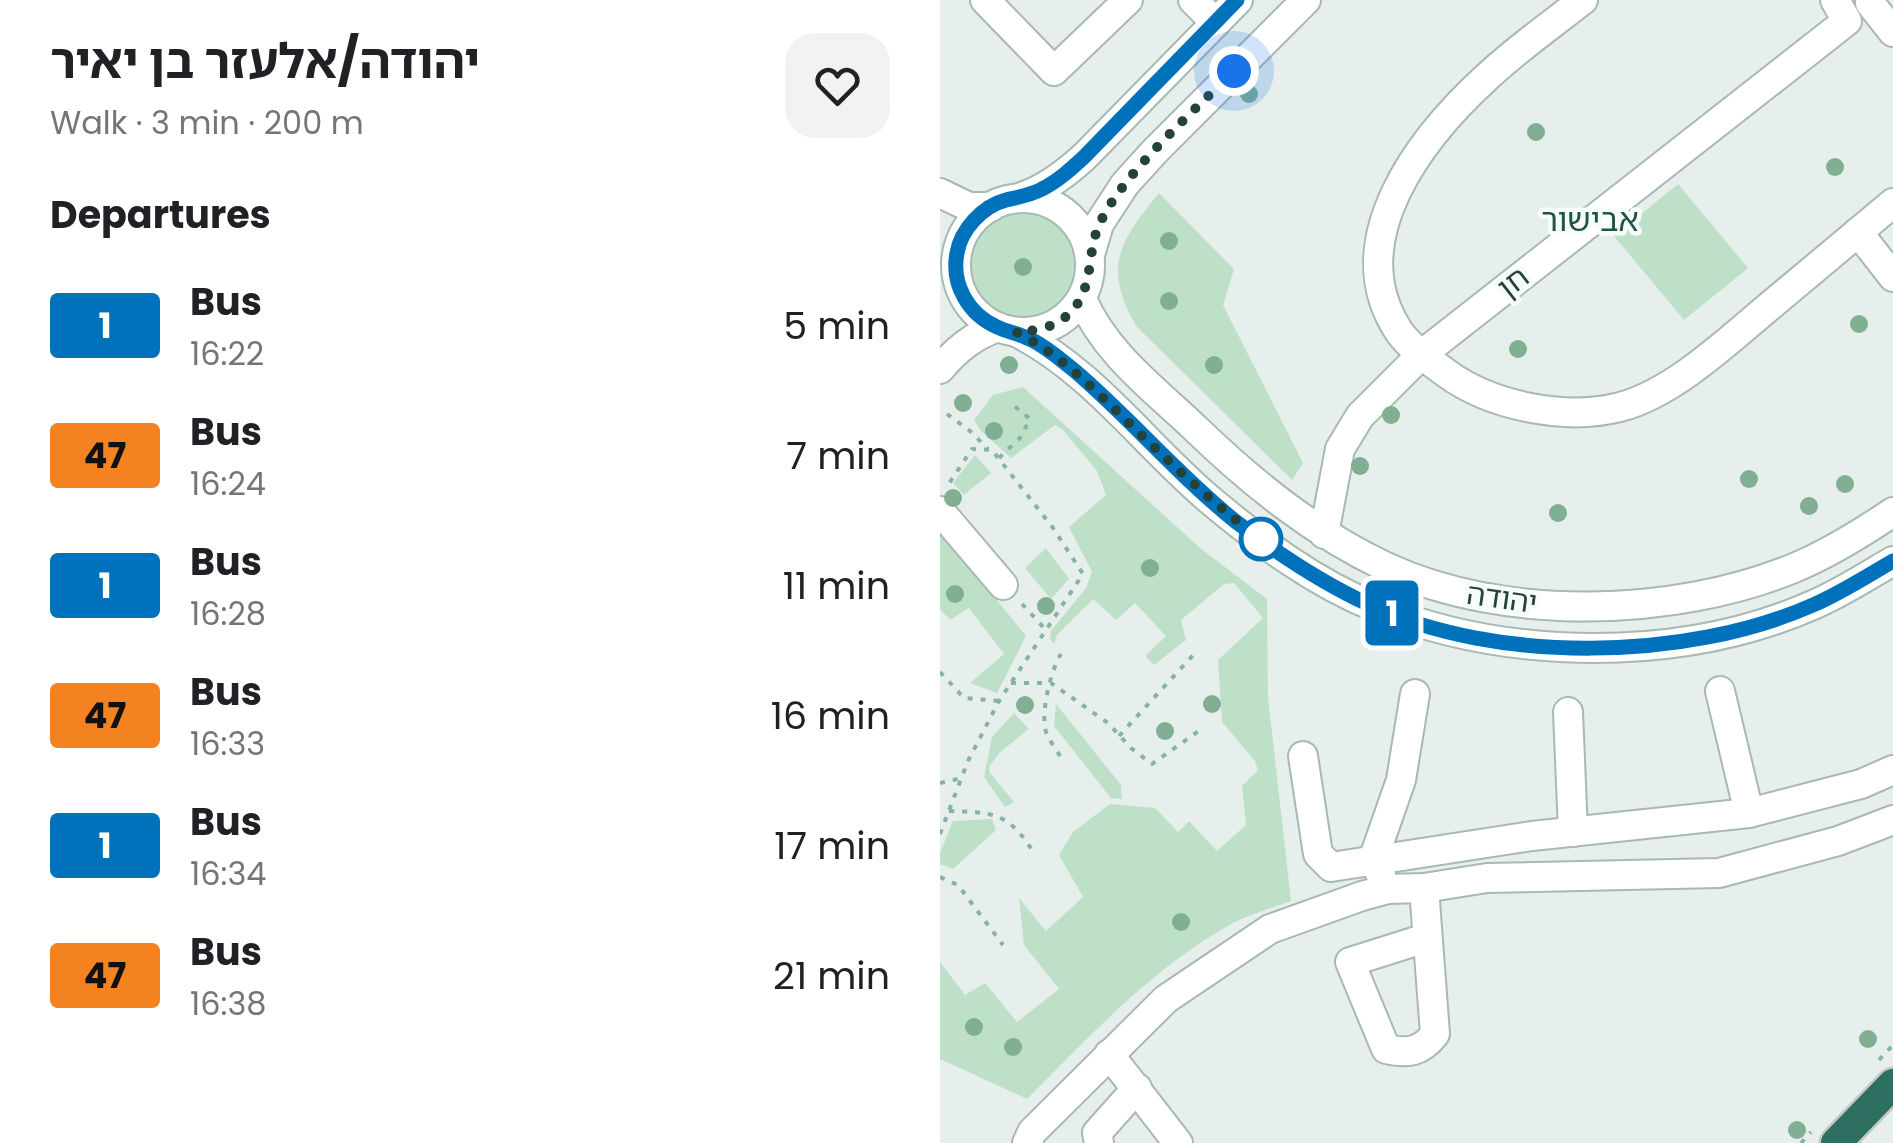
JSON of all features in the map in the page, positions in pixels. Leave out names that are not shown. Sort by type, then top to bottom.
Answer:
[{"type":"highway","points":[[1836,1143],[1893,1084]]},
{"type":"street","points":[[985,0],[1054,71],[1128,0]]},
{"type":"street","points":[[1193,0],[1215,22]]},
{"type":"street","points":[[940,366],[960,315],[957,252],[975,218],[1004,201],[1042,190],[1073,167],[1238,0]]},
{"type":"street","points":[[940,366],[983,332],[1035,332],[1069,314],[1082,299],[1089,278],[1090,255],[1099,224],[1125,184],[1306,0]]},
{"type":"street","points":[[1583,0],[1487,76],[1420,152],[1384,220],[1378,254],[1387,309],[1402,335],[1453,378],[1532,409],[1581,412],[1622,406],[1655,392],[1703,362],[1893,203]]},
{"type":"street","name":"חן","points":[[1324,534],[1340,449],[1360,416],[1421,354],[1847,21],[1835,0]]},
{"type":"street","points":[[1870,3],[1893,32]]},
{"type":"street","points":[[940,194],[969,207],[991,207]]},
{"type":"street","points":[[1019,198],[1052,204],[1065,213],[1077,225],[1090,255]]},
{"type":"street","points":[[1858,232],[1893,277]]},
{"type":"street","points":[[940,243],[972,309],[984,320],[1007,330]]},
{"type":"street","name":"יהודה","points":[[1082,299],[1110,348],[1262,490],[1324,534],[1389,568],[1457,592],[1538,604],[1617,606],[1680,600],[1783,572],[1893,512]]},
{"type":"street","name":"יהודה","points":[[1007,330],[1054,354],[1206,496],[1302,568],[1372,606],[1447,632],[1487,640],[1581,648],[1687,640],[1728,632],[1812,606],[1893,562]]},
{"type":"street","points":[[940,511],[1004,585]]},
{"type":"street","points":[[1720,692],[1749,813]]},
{"type":"street","points":[[1388,889],[1373,860],[1402,780],[1414,694]]},
{"type":"street","points":[[1568,712],[1573,832]]},
{"type":"street","points":[[1303,756],[1318,854],[1331,868],[1532,836],[1749,813],[1861,784],[1893,770]]},
{"type":"street","points":[[1027,1143],[1032,1132],[1166,999],[1270,929],[1388,889],[1487,878],[1719,873],[1838,841],[1893,820]]},
{"type":"street","points":[[1424,888],[1426,938]]},
{"type":"street","points":[[1110,1054],[1178,1143]]},
{"type":"street","points":[[1099,1143],[1098,1133],[1137,1088]]},
{"type":"path","points":[[998,458],[1020,438],[1030,419],[1012,404]]},
{"type":"path","points":[[947,414],[988,449]]},
{"type":"path","points":[[1004,585],[1046,630]]},
{"type":"path","points":[[1119,736],[1194,653]]},
{"type":"path","points":[[1060,756],[1044,730],[1054,666],[1062,654]]},
{"type":"path","points":[[940,672],[964,698],[999,701]]},
{"type":"path","points":[[1011,683],[1051,682],[1108,723],[1152,764],[1200,730]]},
{"type":"path","points":[[940,783],[962,778]]},
{"type":"path","points":[[949,812],[995,813],[1023,835],[1032,850]]},
{"type":"path","points":[[940,877],[958,885],[1003,945]]},
{"type":"green space","points":[[1678,184],[1748,268],[1684,320],[1614,236]]},
{"type":"green space","points":[[1159,193],[1234,269],[1223,305],[1303,463],[1292,480],[1137,327],[1128,311],[1119,284],[1120,256],[1131,231]]},
{"type":"green space","points":[[1022,210],[1043,214],[1061,226],[1073,244],[1077,265],[1073,286],[1061,304],[1043,316],[1022,320],[1001,316],[983,304],[971,286],[967,265],[971,244],[983,226],[1001,214]]},
{"type":"green space","points":[[1023,387],[1200,548],[1267,599],[1268,697],[1291,901],[1233,923],[1176,960],[1099,1027],[1027,1099],[940,1059],[940,962],[965,995],[985,983],[1017,1022],[1059,989],[1024,945],[1019,898],[1046,931],[1083,897],[1059,855],[1073,832],[1110,804],[1155,808],[1178,832],[1189,821],[1217,851],[1246,825],[1242,786],[1258,770],[1222,722],[1218,660],[1263,618],[1234,583],[1224,584],[1181,620],[1186,640],[1154,665],[1145,656],[1166,636],[1135,603],[1116,620],[1093,599],[1057,635],[1054,644],[1051,631],[1086,588],[1092,572],[1069,527],[1106,495],[1097,471],[1055,425],[1011,458],[980,430],[974,420],[993,395]]},
{"type":"green space","points":[[975,455],[991,473],[964,495],[953,483]]},
{"type":"green space","points":[[940,530],[1026,636],[997,693],[970,683],[1004,654],[969,608],[950,620],[940,609]]},
{"type":"green space","points":[[1046,548],[1069,579],[1051,599],[1025,568]]},
{"type":"green space","points":[[1056,704],[1121,785],[1122,799],[1111,798],[1054,726]]},
{"type":"green space","points":[[1014,713],[1029,729],[1000,752],[989,767],[1014,802],[1005,807],[984,777],[992,737]]},
{"type":"green space","points":[[992,819],[996,830],[953,869],[940,864],[940,853],[953,821]]},
{"type":"bus line","name":"1","points":[[1237,0],[1062,177],[1042,190],[1004,201],[975,218],[957,252],[956,272],[963,296],[984,320],[1016,332],[1054,354],[1206,496],[1302,568],[1372,606],[1447,632],[1487,640],[1581,648],[1687,640],[1728,632],[1812,606],[1893,561]]},
{"type":"district","name":"אבישור","points":[[1590,219]]},
{"type":"route","points":[[1234,71],[1125,184],[1099,224],[1082,299],[1053,325],[1035,332],[1016,332],[1038,343],[1083,378],[1206,496],[1267,544],[1261,539]]}]
